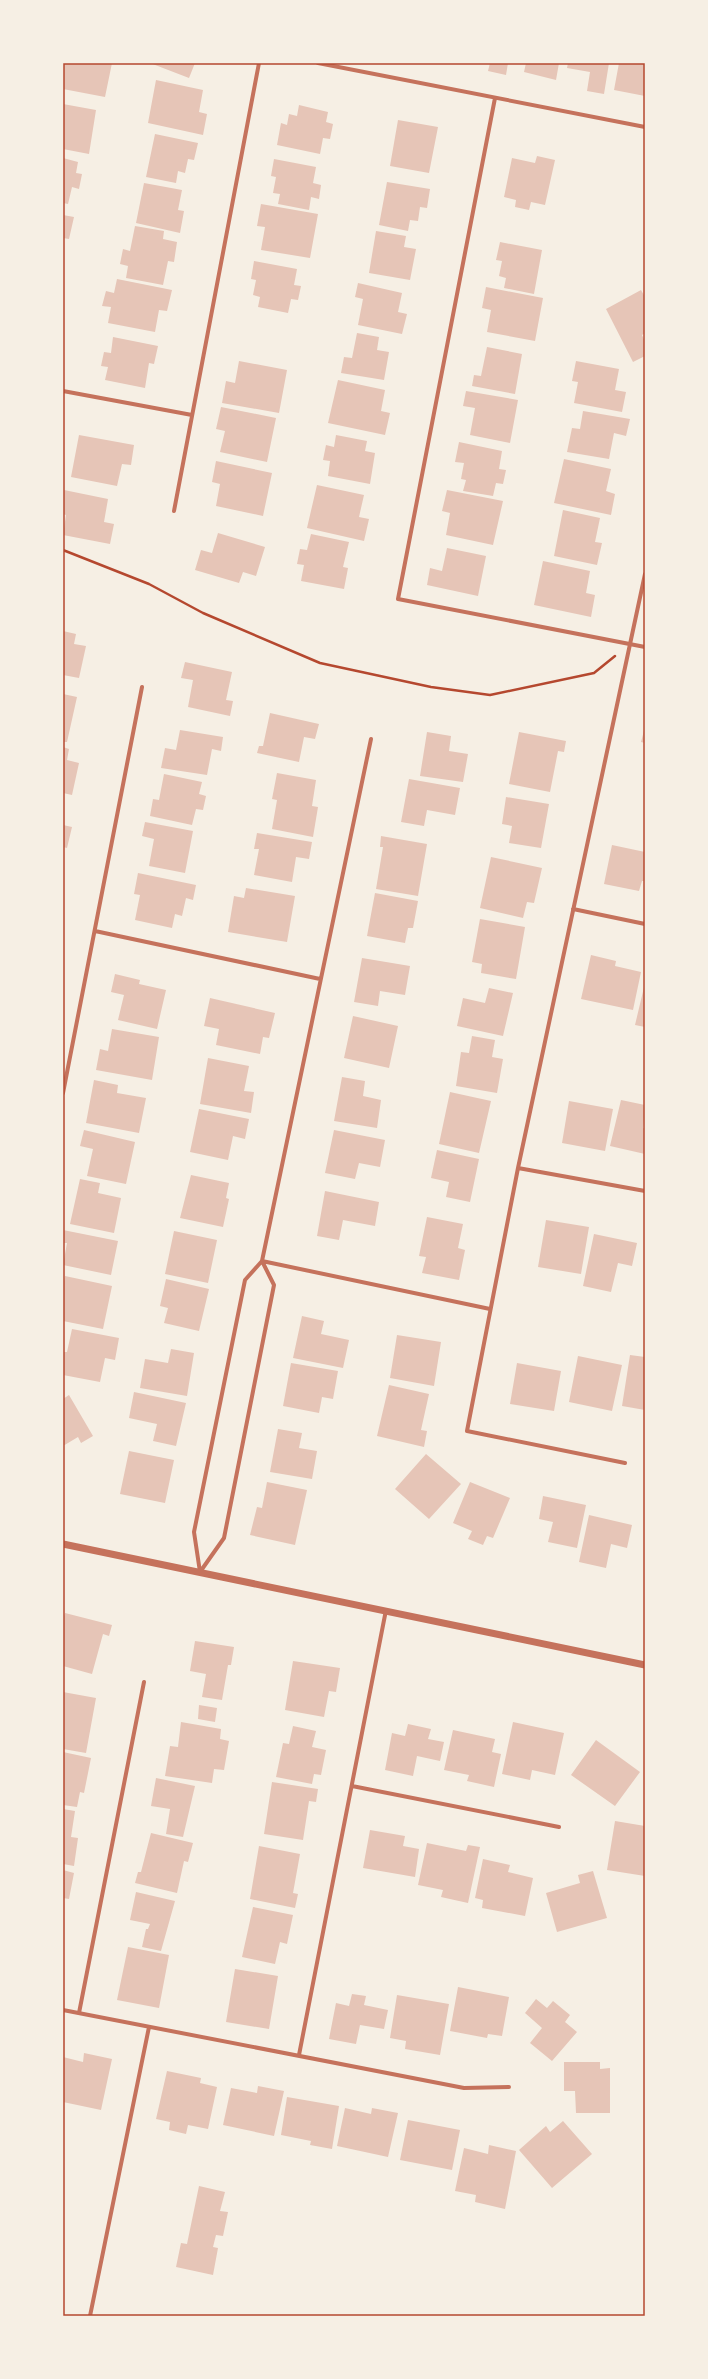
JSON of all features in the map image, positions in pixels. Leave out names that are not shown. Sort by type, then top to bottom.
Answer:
[{"type":"street","points":[[174,511],[259,63]]},
{"type":"street","points":[[318,63],[645,127]]},
{"type":"street","points":[[495,98],[398,599],[645,647]]},
{"type":"street","points":[[63,391],[192,415]]},
{"type":"street","points":[[625,1463],[467,1431],[518,1168],[645,574]]},
{"type":"street","points":[[63,1093],[64,1080],[95,931],[142,688]]},
{"type":"street","points":[[200,1572],[194,1532],[245,1280],[262,1261],[371,739]]},
{"type":"street","points":[[573,909],[645,924]]},
{"type":"street","points":[[95,931],[320,979]]},
{"type":"street","points":[[518,1168],[645,1192]]},
{"type":"street","points":[[262,1261],[490,1309]]},
{"type":"street","points":[[200,1572],[224,1538],[274,1285],[262,1261]]},
{"type":"street","points":[[63,1544],[386,1610],[645,1666]]},
{"type":"street","points":[[299,2055],[386,1610]]},
{"type":"street","points":[[79,2013],[144,1682]]},
{"type":"street","points":[[352,1786],[559,1827]]},
{"type":"street","points":[[63,2010],[464,2088],[509,2088]]},
{"type":"street","points":[[90,2316],[149,2027]]},
{"type":"path","points":[[63,550],[150,584],[204,613],[320,663],[431,687],[490,695],[594,673],[631,644]]},
{"type":"building","points":[[63,63],[112,63],[105,97],[63,89]]},
{"type":"building","points":[[150,63],[195,63],[189,78]]},
{"type":"building","points":[[490,63],[508,63],[506,75],[488,71]]},
{"type":"building","points":[[526,63],[559,63],[556,80],[524,72]]},
{"type":"building","points":[[568,63],[609,63],[604,94],[587,91],[590,72],[567,68]]},
{"type":"building","points":[[619,63],[645,63],[645,96],[614,90]]},
{"type":"building","points":[[156,80],[203,90],[199,112],[207,114],[203,135],[148,123]]},
{"type":"building","points":[[63,104],[96,110],[89,154],[63,149]]},
{"type":"building","points":[[299,105],[328,112],[326,122],[333,124],[330,139],[323,138],[320,154],[277,145],[281,123],[287,125],[289,114],[297,116]]},
{"type":"building","points":[[398,120],[438,127],[429,173],[390,166]]},
{"type":"building","points":[[155,134],[198,143],[194,160],[188,159],[185,173],[178,171],[176,183],[146,177]]},
{"type":"building","points":[[537,156],[555,160],[545,205],[531,202],[529,210],[515,207],[516,200],[504,197],[512,158],[535,163]]},
{"type":"building","points":[[63,158],[78,162],[76,173],[82,174],[79,189],[72,187],[68,204],[63,203]]},
{"type":"building","points":[[274,159],[316,167],[313,183],[321,185],[319,199],[311,197],[309,210],[278,204],[280,194],[273,193],[276,177],[271,176]]},
{"type":"building","points":[[387,182],[430,189],[427,208],[420,207],[418,221],[410,220],[408,231],[379,225]]},
{"type":"building","points":[[144,183],[182,190],[178,210],[184,211],[180,233],[136,223]]},
{"type":"building","points":[[261,204],[318,214],[310,258],[261,250],[265,227],[257,226]]},
{"type":"building","points":[[63,215],[74,217],[69,239],[63,238]]},
{"type":"building","points":[[135,226],[164,231],[163,239],[177,242],[174,262],[168,261],[163,285],[126,278],[128,266],[120,264],[123,249],[130,251]]},
{"type":"building","points":[[376,231],[406,236],[404,247],[416,249],[410,280],[369,273]]},
{"type":"building","points":[[500,242],[542,250],[534,294],[504,288],[506,278],[499,276],[502,261],[496,260]]},
{"type":"building","points":[[254,261],[297,269],[294,285],[301,286],[298,300],[291,299],[288,313],[258,307],[260,297],[253,295],[256,280],[251,279]]},
{"type":"building","points":[[117,279],[172,290],[167,311],[159,310],[155,332],[108,323],[111,307],[102,306],[106,291],[114,293]]},
{"type":"building","points":[[358,283],[402,293],[398,312],[407,314],[402,334],[358,325],[363,299],[355,297]]},
{"type":"building","points":[[486,287],[543,298],[535,341],[487,332],[491,310],[482,308]]},
{"type":"building","points":[[641,290],[645,297],[645,333],[642,335],[645,342],[645,356],[633,362],[606,309]]},
{"type":"building","points":[[357,333],[379,337],[377,350],[389,352],[384,380],[341,373],[344,357],[352,358]]},
{"type":"building","points":[[113,337],[158,346],[154,364],[149,363],[145,388],[105,380],[108,367],[101,366],[104,352],[111,353]]},
{"type":"building","points":[[487,347],[522,354],[515,394],[472,386],[474,375],[481,376]]},
{"type":"building","points":[[239,361],[287,370],[279,413],[222,403],[226,381],[235,383]]},
{"type":"building","points":[[576,361],[619,369],[615,390],[626,392],[622,412],[574,403],[578,382],[572,381]]},
{"type":"building","points":[[338,380],[385,390],[381,411],[390,413],[385,435],[328,423]]},
{"type":"building","points":[[466,391],[518,400],[510,443],[470,435],[475,408],[463,406]]},
{"type":"building","points":[[221,407],[276,418],[267,462],[220,452],[225,431],[216,429]]},
{"type":"building","points":[[583,411],[630,419],[626,436],[614,433],[609,459],[567,452],[572,428],[580,429]]},
{"type":"building","points":[[79,435],[134,445],[131,465],[122,464],[117,486],[71,477]]},
{"type":"building","points":[[336,435],[367,441],[365,451],[375,453],[370,484],[328,476],[330,461],[323,460],[326,445],[334,447]]},
{"type":"building","points":[[459,442],[502,451],[499,469],[506,470],[503,484],[496,483],[493,496],[463,491],[466,480],[461,479],[464,463],[455,462]]},
{"type":"building","points":[[564,459],[611,469],[606,491],[615,494],[611,515],[554,503]]},
{"type":"building","points":[[216,461],[272,473],[263,516],[216,506],[220,484],[212,482]]},
{"type":"building","points":[[317,485],[364,495],[359,517],[369,519],[364,541],[307,528]]},
{"type":"building","points":[[64,490],[108,499],[104,522],[114,524],[110,544],[63,535],[66,515],[63,514]]},
{"type":"building","points":[[447,490],[503,501],[493,545],[446,535],[450,513],[442,511]]},
{"type":"building","points":[[563,510],[600,518],[595,542],[602,543],[597,565],[554,556]]},
{"type":"building","points":[[218,533],[265,547],[256,576],[243,572],[239,583],[195,570],[201,550],[212,553]]},
{"type":"building","points":[[311,534],[349,542],[343,567],[348,568],[344,589],[301,581],[304,565],[297,564],[300,549],[307,550]]},
{"type":"building","points":[[447,548],[486,556],[478,596],[427,585],[430,568],[442,571]]},
{"type":"building","points":[[543,561],[590,571],[586,593],[595,595],[591,617],[534,605]]},
{"type":"building","points":[[63,631],[76,634],[74,644],[86,646],[79,678],[63,675]]},
{"type":"building","points":[[185,662],[232,672],[226,700],[233,701],[230,716],[188,707],[193,680],[181,678]]},
{"type":"building","points":[[63,694],[77,697],[67,742],[63,742]]},
{"type":"building","points":[[270,713],[319,724],[315,739],[304,737],[299,762],[257,753],[259,746],[263,746]]},
{"type":"building","points":[[645,727],[645,743],[641,742]]},
{"type":"building","points":[[180,730],[223,737],[221,751],[212,749],[207,775],[161,768],[165,748],[176,750]]},
{"type":"building","points":[[427,732],[451,736],[449,751],[468,754],[463,782],[420,776]]},
{"type":"building","points":[[519,732],[566,741],[564,752],[558,751],[550,792],[509,784]]},
{"type":"building","points":[[63,747],[69,749],[67,760],[79,763],[72,795],[63,793]]},
{"type":"building","points":[[277,773],[316,780],[312,806],[318,807],[313,837],[272,829],[277,800],[272,799]]},
{"type":"building","points":[[164,774],[202,782],[199,794],[206,796],[203,810],[196,809],[192,825],[150,816],[153,799],[159,800]]},
{"type":"building","points":[[409,779],[460,788],[455,815],[427,810],[424,826],[401,822]]},
{"type":"building","points":[[506,797],[549,804],[541,848],[509,843],[512,826],[502,824]]},
{"type":"building","points":[[145,822],[193,831],[185,873],[149,866],[154,839],[142,836]]},
{"type":"building","points":[[63,825],[72,827],[67,848],[63,847]]},
{"type":"building","points":[[257,833],[312,842],[309,859],[296,857],[292,882],[254,875],[259,849],[254,849]]},
{"type":"building","points":[[381,836],[427,844],[418,896],[376,889],[383,847],[380,847]]},
{"type":"building","points":[[612,845],[645,852],[645,881],[642,881],[639,891],[604,884]]},
{"type":"building","points":[[491,857],[542,868],[534,903],[527,902],[523,918],[480,908]]},
{"type":"building","points":[[138,873],[196,885],[193,900],[186,898],[182,916],[175,914],[172,928],[135,920],[140,895],[134,894]]},
{"type":"building","points":[[246,888],[295,896],[287,942],[228,932],[234,896],[244,898]]},
{"type":"building","points":[[375,893],[418,901],[413,928],[408,928],[405,943],[367,936]]},
{"type":"building","points":[[480,919],[525,927],[516,979],[481,973],[482,964],[472,962]]},
{"type":"building","points":[[591,955],[616,961],[615,966],[641,972],[633,1010],[581,999]]},
{"type":"building","points":[[362,958],[410,966],[405,995],[380,991],[378,1006],[354,1002]]},
{"type":"building","points":[[115,974],[140,980],[139,984],[166,990],[157,1029],[118,1020],[124,995],[111,992]]},
{"type":"building","points":[[645,983],[645,1027],[635,1025]]},
{"type":"building","points":[[489,988],[513,993],[503,1036],[457,1026],[463,998],[485,1003]]},
{"type":"building","points":[[210,998],[275,1013],[269,1038],[263,1037],[260,1054],[216,1045],[219,1029],[204,1026]]},
{"type":"building","points":[[353,1016],[398,1026],[389,1068],[344,1058]]},
{"type":"building","points":[[112,1029],[159,1037],[152,1080],[96,1070],[100,1049],[108,1051]]},
{"type":"building","points":[[472,1036],[495,1040],[492,1057],[503,1059],[497,1093],[456,1086],[461,1052],[469,1053]]},
{"type":"building","points":[[208,1058],[249,1066],[244,1091],[254,1092],[251,1113],[200,1104]]},
{"type":"building","points":[[342,1077],[365,1081],[363,1096],[381,1100],[377,1128],[334,1121]]},
{"type":"building","points":[[94,1080],[118,1085],[117,1093],[146,1098],[139,1133],[86,1123]]},
{"type":"building","points":[[450,1092],[491,1101],[479,1153],[439,1144]]},
{"type":"building","points":[[621,1100],[645,1105],[643,1128],[645,1129],[645,1154],[610,1146]]},
{"type":"building","points":[[569,1101],[613,1109],[605,1151],[562,1143]]},
{"type":"building","points":[[199,1109],[249,1119],[245,1139],[233,1136],[228,1160],[190,1152]]},
{"type":"building","points":[[84,1130],[135,1142],[126,1184],[87,1176],[93,1149],[80,1146]]},
{"type":"building","points":[[334,1130],[385,1140],[380,1167],[359,1163],[355,1179],[325,1173]]},
{"type":"building","points":[[437,1150],[479,1159],[470,1202],[446,1197],[449,1182],[431,1178]]},
{"type":"building","points":[[191,1175],[229,1183],[226,1198],[229,1199],[223,1227],[180,1218]]},
{"type":"building","points":[[80,1179],[100,1183],[98,1193],[121,1198],[114,1233],[70,1224]]},
{"type":"building","points":[[325,1191],[379,1202],[375,1226],[343,1220],[339,1240],[317,1236]]},
{"type":"building","points":[[427,1217],[463,1224],[458,1248],[465,1250],[459,1280],[422,1273],[426,1257],[419,1256]]},
{"type":"building","points":[[546,1220],[589,1227],[581,1274],[538,1267]]},
{"type":"building","points":[[63,1230],[118,1241],[111,1275],[63,1265],[67,1243],[63,1243]]},
{"type":"building","points":[[174,1231],[217,1240],[208,1283],[165,1274]]},
{"type":"building","points":[[594,1234],[637,1243],[632,1266],[618,1263],[611,1292],[583,1286]]},
{"type":"building","points":[[65,1276],[112,1286],[103,1329],[63,1321],[63,1287]]},
{"type":"building","points":[[166,1279],[209,1289],[199,1331],[164,1323],[168,1308],[160,1306]]},
{"type":"building","points":[[302,1316],[324,1321],[321,1334],[349,1340],[343,1368],[293,1358]]},
{"type":"building","points":[[72,1329],[119,1338],[115,1360],[105,1358],[100,1382],[63,1375],[63,1352],[67,1352]]},
{"type":"building","points":[[397,1335],[441,1342],[434,1386],[390,1378]]},
{"type":"building","points":[[171,1349],[194,1353],[187,1396],[140,1388],[145,1359],[168,1363]]},
{"type":"building","points":[[630,1355],[645,1357],[645,1410],[622,1406]]},
{"type":"building","points":[[578,1356],[622,1365],[612,1411],[569,1402]]},
{"type":"building","points":[[291,1363],[338,1371],[333,1399],[322,1397],[319,1413],[283,1406]]},
{"type":"building","points":[[517,1363],[561,1371],[554,1411],[510,1404]]},
{"type":"building","points":[[389,1385],[429,1394],[421,1430],[427,1431],[424,1447],[377,1436]]},
{"type":"building","points":[[134,1392],[186,1403],[176,1446],[153,1441],[157,1424],[129,1418]]},
{"type":"building","points":[[69,1395],[93,1436],[81,1443],[78,1437],[63,1446],[63,1399]]},
{"type":"building","points":[[278,1429],[302,1433],[299,1448],[317,1451],[312,1479],[270,1472]]},
{"type":"building","points":[[129,1451],[174,1460],[165,1503],[120,1494]]},
{"type":"building","points":[[426,1454],[461,1484],[429,1519],[395,1489]]},
{"type":"building","points":[[267,1482],[307,1490],[295,1545],[250,1535],[257,1507],[262,1508]]},
{"type":"building","points":[[470,1482],[510,1498],[493,1538],[487,1536],[483,1545],[468,1539],[472,1531],[453,1523]]},
{"type":"building","points":[[543,1496],[586,1505],[577,1548],[548,1542],[553,1522],[539,1519]]},
{"type":"building","points":[[589,1515],[632,1525],[627,1548],[611,1544],[606,1568],[579,1562]]},
{"type":"building","points":[[65,1613],[112,1625],[109,1636],[103,1634],[92,1674],[63,1666],[63,1620]]},
{"type":"building","points":[[195,1641],[234,1647],[231,1665],[228,1665],[222,1700],[202,1697],[206,1674],[190,1671]]},
{"type":"building","points":[[293,1661],[340,1668],[336,1692],[329,1691],[324,1717],[285,1710]]},
{"type":"building","points":[[63,1692],[96,1698],[86,1753],[63,1749]]},
{"type":"building","points":[[199,1705],[217,1708],[215,1722],[198,1719]]},
{"type":"building","points":[[181,1722],[221,1729],[220,1739],[229,1741],[224,1770],[214,1769],[212,1783],[165,1776],[170,1746],[178,1747]]},
{"type":"building","points":[[513,1722],[564,1733],[555,1775],[532,1770],[530,1780],[502,1774]]},
{"type":"building","points":[[408,1724],[431,1729],[428,1739],[444,1742],[440,1761],[417,1756],[413,1776],[385,1770],[392,1733],[405,1736]]},
{"type":"building","points":[[293,1726],[316,1731],[312,1747],[326,1750],[321,1775],[314,1774],[312,1784],[276,1777],[283,1743],[289,1744]]},
{"type":"building","points":[[453,1730],[495,1739],[492,1752],[501,1754],[494,1787],[467,1781],[469,1775],[444,1770]]},
{"type":"building","points":[[596,1740],[640,1772],[615,1806],[571,1775]]},
{"type":"building","points":[[63,1752],[91,1758],[84,1793],[80,1792],[77,1807],[63,1805]]},
{"type":"building","points":[[156,1778],[195,1786],[183,1837],[166,1834],[170,1809],[151,1806]]},
{"type":"building","points":[[272,1782],[318,1789],[316,1802],[309,1801],[303,1840],[264,1834]]},
{"type":"building","points":[[63,1809],[75,1811],[71,1837],[78,1838],[74,1866],[63,1864]]},
{"type":"building","points":[[615,1821],[645,1826],[645,1876],[607,1870]]},
{"type":"building","points":[[370,1830],[405,1836],[403,1846],[419,1849],[415,1877],[363,1868]]},
{"type":"building","points":[[151,1833],[193,1843],[188,1862],[184,1861],[177,1893],[135,1883],[138,1872],[141,1872]]},
{"type":"building","points":[[427,1843],[466,1851],[468,1845],[480,1847],[468,1903],[441,1897],[443,1890],[418,1885]]},
{"type":"building","points":[[259,1846],[300,1854],[293,1893],[298,1894],[295,1908],[250,1899]]},
{"type":"building","points":[[483,1859],[510,1865],[508,1872],[533,1878],[525,1916],[482,1908],[483,1900],[475,1898]]},
{"type":"building","points":[[63,1870],[74,1873],[69,1899],[63,1898]]},
{"type":"building","points":[[593,1871],[607,1918],[557,1932],[546,1893],[580,1883],[578,1875]]},
{"type":"building","points":[[136,1892],[175,1901],[161,1951],[142,1947],[146,1929],[148,1929],[150,1924],[130,1920]]},
{"type":"building","points":[[253,1907],[293,1915],[287,1944],[280,1942],[275,1964],[242,1957]]},
{"type":"building","points":[[128,1947],[169,1955],[159,2008],[117,2000]]},
{"type":"building","points":[[235,1969],[278,1976],[269,2029],[226,2022]]},
{"type":"building","points":[[458,1987],[509,1997],[502,2036],[488,2034],[487,2038],[450,2031]]},
{"type":"building","points":[[352,1994],[366,1996],[364,2005],[388,2010],[384,2029],[360,2025],[356,2044],[329,2039],[336,2003],[349,2006]]},
{"type":"building","points":[[397,1995],[449,2004],[440,2055],[405,2049],[406,2041],[390,2038]]},
{"type":"building","points":[[536,1999],[547,2008],[553,2001],[570,2015],[565,2022],[577,2032],[552,2061],[530,2043],[542,2028],[525,2013]]},
{"type":"building","points":[[84,2053],[112,2059],[101,2110],[63,2102],[63,2057],[83,2062]]},
{"type":"building","points":[[564,2062],[600,2062],[600,2069],[610,2068],[610,2113],[576,2113],[575,2091],[564,2091]]},
{"type":"building","points":[[167,2071],[201,2078],[200,2083],[217,2087],[208,2129],[188,2125],[186,2134],[169,2130],[170,2122],[156,2119]]},
{"type":"building","points":[[258,2086],[284,2091],[274,2136],[223,2125],[231,2088],[257,2093]]},
{"type":"building","points":[[287,2097],[339,2106],[332,2149],[310,2145],[311,2141],[281,2135]]},
{"type":"building","points":[[345,2108],[371,2114],[372,2108],[398,2113],[388,2157],[337,2146]]},
{"type":"building","points":[[408,2120],[460,2130],[452,2170],[400,2160]]},
{"type":"building","points":[[563,2121],[592,2154],[552,2188],[519,2150],[546,2126],[550,2132]]},
{"type":"building","points":[[489,2145],[516,2151],[505,2209],[475,2202],[476,2195],[455,2191],[464,2148],[488,2154]]},
{"type":"building","points":[[199,2186],[225,2192],[220,2211],[228,2212],[223,2236],[216,2235],[213,2247],[218,2248],[213,2275],[176,2267],[181,2243],[187,2244]]}]
